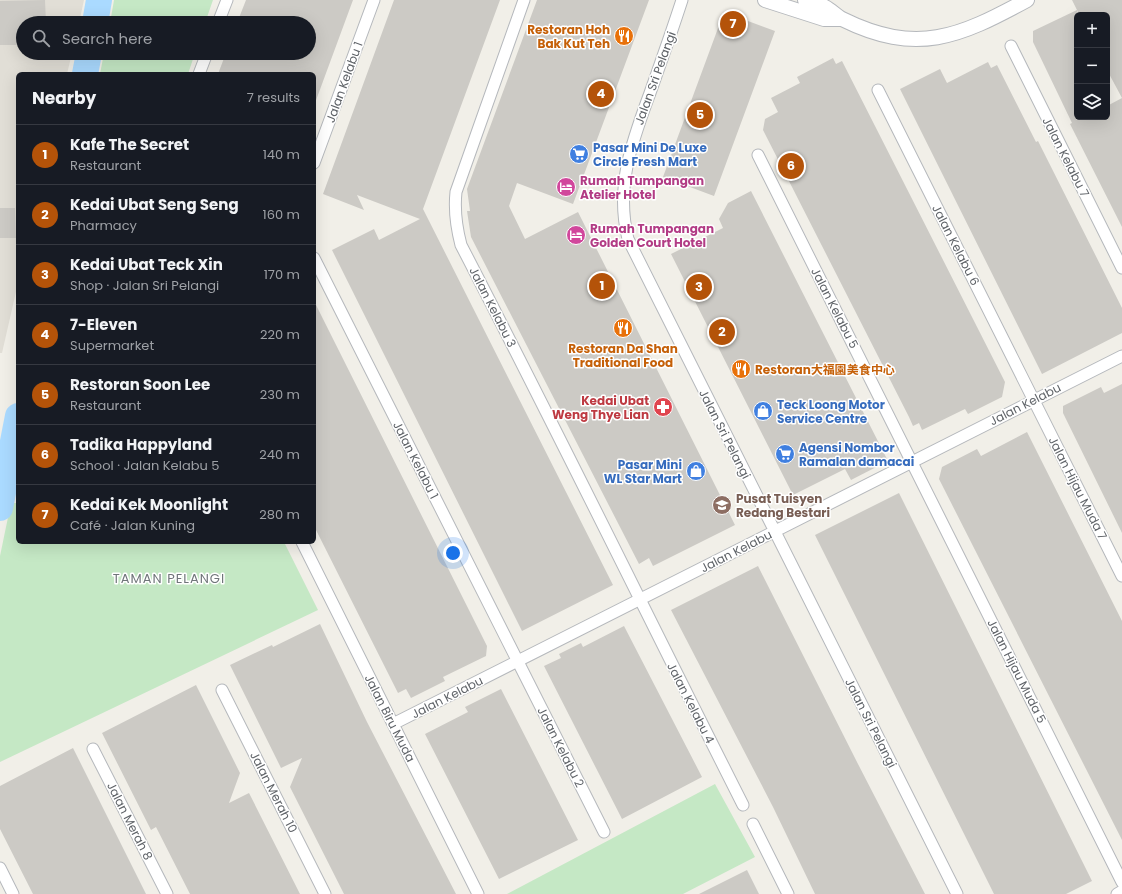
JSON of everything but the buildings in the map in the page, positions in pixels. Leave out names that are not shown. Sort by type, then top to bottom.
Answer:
[{"type":"street","points":[[221,16],[227,0]]},
{"type":"street","name":"Jalan Kelabu 1","points":[[316,158],[374,0]]},
{"type":"street","name":"Jalan Kelabu 3","points":[[524,0],[456,192],[454,213],[456,229],[461,245],[557,431],[639,600]]},
{"type":"street","name":"Jalan Sri Pelangi","points":[[682,0],[627,159],[622,200],[624,223],[628,239],[957,894]]},
{"type":"street","points":[[765,0],[824,19],[842,19]]},
{"type":"street","points":[[805,0],[826,8],[842,19],[893,38],[920,40],[937,38],[964,31],[996,17],[1027,0]]},
{"type":"street","name":"Jalan Kelabu 7","points":[[1011,46],[1122,268]]},
{"type":"street","points":[[200,72],[204,60]]},
{"type":"street","name":"Jalan Kelabu 6","points":[[878,90],[1034,400]]},
{"type":"street","name":"Jalan Kelabu 5","points":[[758,155],[911,461]]},
{"type":"street","name":"Jalan Kelabu 1","points":[[316,262],[517,661]]},
{"type":"street","name":"Jalan Kelabu","points":[[393,724],[775,532],[911,461],[1122,356]]},
{"type":"street","name":"Jalan Hijau Muda 7","points":[[1034,400],[1122,576]]},
{"type":"street","name":"Jalan Hijau Muda 5","points":[[911,461],[1122,882]]},
{"type":"street","name":"Jalan Biru Muda","points":[[303,544],[478,894]]},
{"type":"street","name":"Jalan Kelabu 4","points":[[639,600],[743,805]]},
{"type":"street","name":"Jalan Kelabu 2","points":[[517,661],[604,832]]},
{"type":"street","name":"Jalan Merah 10","points":[[222,690],[325,894]]},
{"type":"street","name":"Jalan Merah 8","points":[[93,748],[167,894]]},
{"type":"street","points":[[753,824],[788,894]]},
{"type":"street","points":[[0,868],[13,894]]},
{"type":"street","points":[[1117,894],[1122,891]]},
{"type":"shaded area","points":[[0,0],[84,0],[81,16],[16,16],[16,60],[70,60],[67,72],[16,72],[16,292],[2,353],[0,353]]},
{"type":"green space","points":[[114,0],[213,0],[207,16],[111,16]]},
{"type":"green space","points":[[103,60],[193,60],[189,72],[100,72]]},
{"type":"green space","points":[[11,503],[16,503],[16,544],[285,544],[318,610],[0,762],[0,556]]},
{"type":"green space","points":[[715,784],[755,857],[683,894],[507,894]]},
{"type":"waterway","points":[[96,16],[99,0]]},
{"type":"waterway","points":[[85,72],[88,60]]},
{"type":"waterway","points":[[0,508],[16,426]]},
{"type":"place","name":"Kedai Kek Moonlight","points":[[733,24]]},
{"type":"place","name":"Restoran Hoh Bak Kut Teh","points":[[624,36]]},
{"type":"place","name":"7-Eleven","points":[[601,94]]},
{"type":"place","name":"Restoran Soon Lee","points":[[700,115]]},
{"type":"place","name":"Pasar Mini De Luxe Circle Fresh Mart","points":[[579,154]]},
{"type":"place","name":"Tadika Happyland","points":[[791,166]]},
{"type":"place","name":"Rumah Tumpangan Atelier Hotel","points":[[566,187]]},
{"type":"place","name":"Rumah Tumpangan Golden Court Hotel","points":[[576,235]]},
{"type":"place","name":"Kafe The Secret","points":[[602,286]]},
{"type":"place","name":"Kedai Ubat Teck Xin","points":[[699,287]]},
{"type":"place","name":"Restoran Da Shan Traditional Food","points":[[623,328]]},
{"type":"place","name":"Kedai Ubat Seng Seng","points":[[722,332]]},
{"type":"place","name":"Restoran大福園美食中心","points":[[741,369]]},
{"type":"place","name":"Kedai Ubat Weng Thye Lian","points":[[663,407]]},
{"type":"place","name":"Teck Loong Motor Service Centre","points":[[763,411]]},
{"type":"place","name":"Agensi Nombor Ramalan damacai","points":[[785,454]]},
{"type":"place","name":"Pasar Mini WL Star Mart","points":[[696,471]]},
{"type":"place","name":"Pusat Tuisyen Redang Bestari","points":[[722,505]]},
{"type":"district","name":"TAMAN PELANGI","points":[[169,578]]}]
